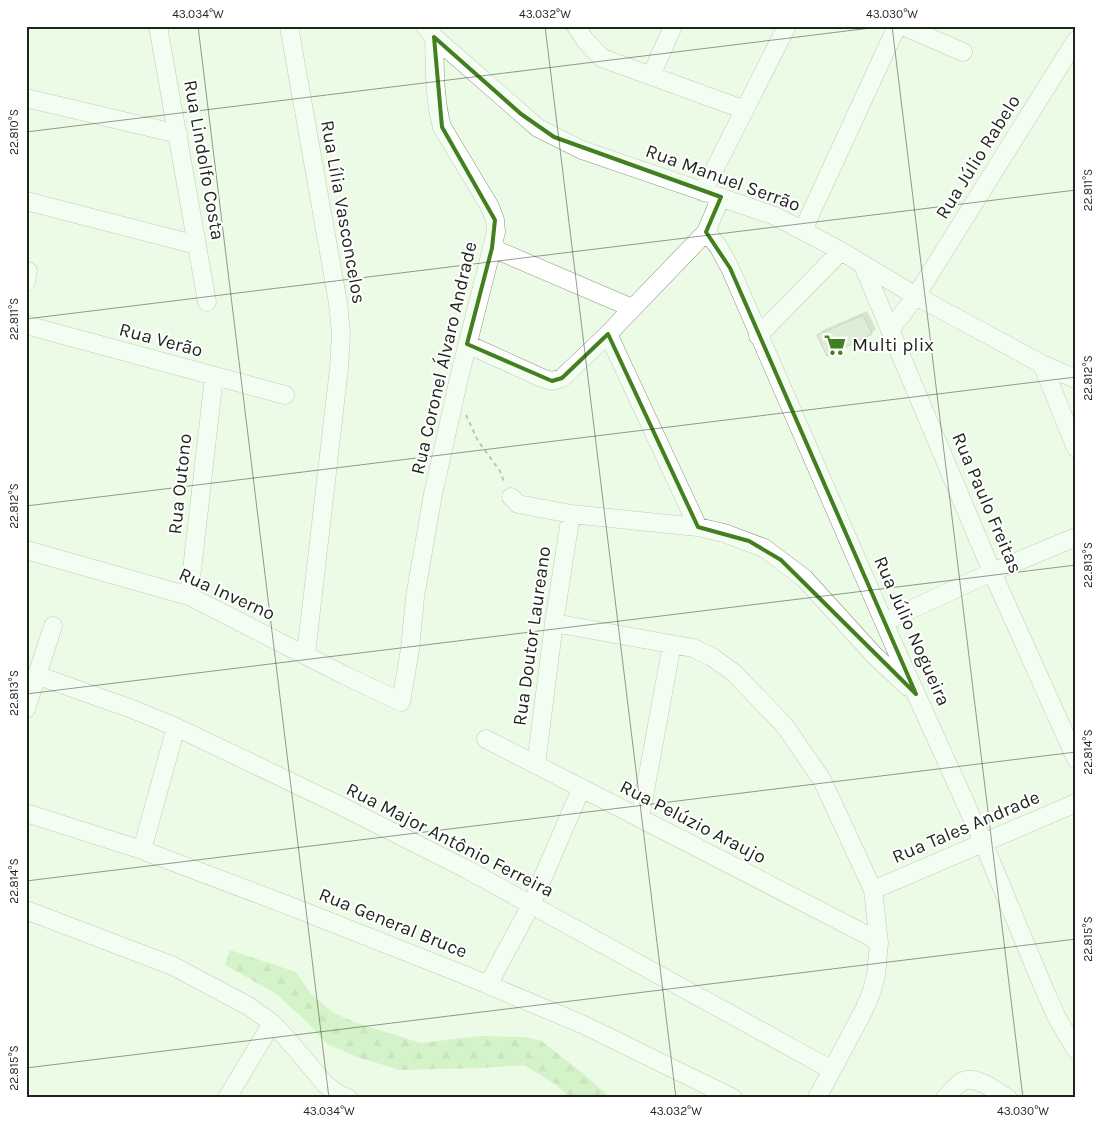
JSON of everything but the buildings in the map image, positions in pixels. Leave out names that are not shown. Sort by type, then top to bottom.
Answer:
[{"type":"street","name":"Rua Lindolfo Costa","points":[[158,26],[207,302]]},
{"type":"street","name":"Rua Lília Vasconcelos","points":[[289,26],[338,303],[340,333],[340,368],[306,654]]},
{"type":"street","points":[[576,26],[585,40],[602,58],[746,110]]},
{"type":"street","points":[[651,76],[673,26]]},
{"type":"street","points":[[703,192],[787,26]]},
{"type":"street","points":[[803,230],[897,26]]},
{"type":"street","points":[[903,26],[963,52]]},
{"type":"street","name":"Rua Manuel Serrão","points":[[429,32],[521,114],[538,128],[554,137],[582,150],[760,210],[803,230],[916,296],[1042,364],[1074,375]]},
{"type":"street","name":"Rua Coronel Álvaro Andrade","points":[[401,702],[410,649],[415,597],[433,494],[467,344],[496,232],[495,220],[490,207],[442,127],[438,114],[429,32]]},
{"type":"street","name":"Rua Júlio Rabelo","points":[[890,330],[916,296],[1076,40]]},
{"type":"street","points":[[26,98],[178,134]]},
{"type":"street","points":[[467,344],[542,378],[552,380],[562,378],[608,334],[706,232],[721,197]]},
{"type":"street","points":[[26,201],[197,245]]},
{"type":"street","name":"Rua Júlio Nogueira","points":[[706,232],[718,246],[730,268],[884,622],[983,842],[1057,1018],[1076,1050]]},
{"type":"street","points":[[492,248],[632,308]]},
{"type":"street","points":[[758,336],[841,251]]},
{"type":"street","name":"Rua Paulo Freitas","points":[[862,263],[992,572],[1076,759]]},
{"type":"street","name":"Rua Verão","points":[[26,326],[285,395]]},
{"type":"street","points":[[608,334],[698,527]]},
{"type":"street","points":[[1042,364],[1076,448]]},
{"type":"street","name":"Rua Outono","points":[[189,596],[214,377]]},
{"type":"street","points":[[511,497],[518,504],[571,514],[698,527],[724,533],[764,548],[804,578],[874,655],[916,694]]},
{"type":"street","name":"Rua Doutor Laureano","points":[[536,765],[554,623],[571,514]]},
{"type":"street","points":[[884,622],[992,572],[1076,537]]},
{"type":"street","name":"Rua Inverno","points":[[26,550],[189,596],[306,654],[344,676],[401,702]]},
{"type":"street","points":[[554,623],[693,648],[712,657],[734,673],[785,726],[822,780],[873,890],[879,943],[876,975],[872,991],[864,1010],[817,1098]]},
{"type":"street","points":[[26,709],[53,626]]},
{"type":"street","points":[[640,818],[672,644]]},
{"type":"street","name":"Rua Major Antônio Ferreira","points":[[36,675],[132,709],[176,727],[341,806],[468,870],[832,1070]]},
{"type":"street","points":[[142,850],[176,727]]},
{"type":"street","name":"Rua Pelúzio Araujo","points":[[486,739],[869,936],[879,943]]},
{"type":"street","points":[[488,984],[531,905],[581,789]]},
{"type":"street","name":"Rua Tales Andrade","points":[[873,890],[1076,803]]},
{"type":"street","name":"Rua General Bruce","points":[[26,813],[142,850],[488,984],[584,1025],[733,1098]]},
{"type":"street","points":[[26,910],[173,966],[227,994],[272,1022],[326,1086],[348,1098]]},
{"type":"street","points":[[227,1098],[272,1022]]},
{"type":"street","points":[[945,1098],[962,1082],[968,1080],[981,1083],[1008,1098]]},
{"type":"path","points":[[466,412],[478,440],[500,471],[511,497]]},
{"type":"highlighted area","points":[[434,37],[521,114],[554,137],[721,197],[706,232],[730,268],[916,694],[781,560],[749,541],[698,527],[608,334],[562,378],[552,381],[467,344],[492,248],[495,220],[442,127]]},
{"type":"green space","points":[[230,950],[296,972],[311,994],[334,1013],[354,1022],[421,1043],[481,1036],[523,1037],[540,1040],[611,1098],[570,1098],[558,1086],[524,1065],[400,1070],[360,1058],[327,1044],[307,1022],[275,993],[225,965]]},
{"type":"place","name":"Multi plix","points":[[835,345]]}]
